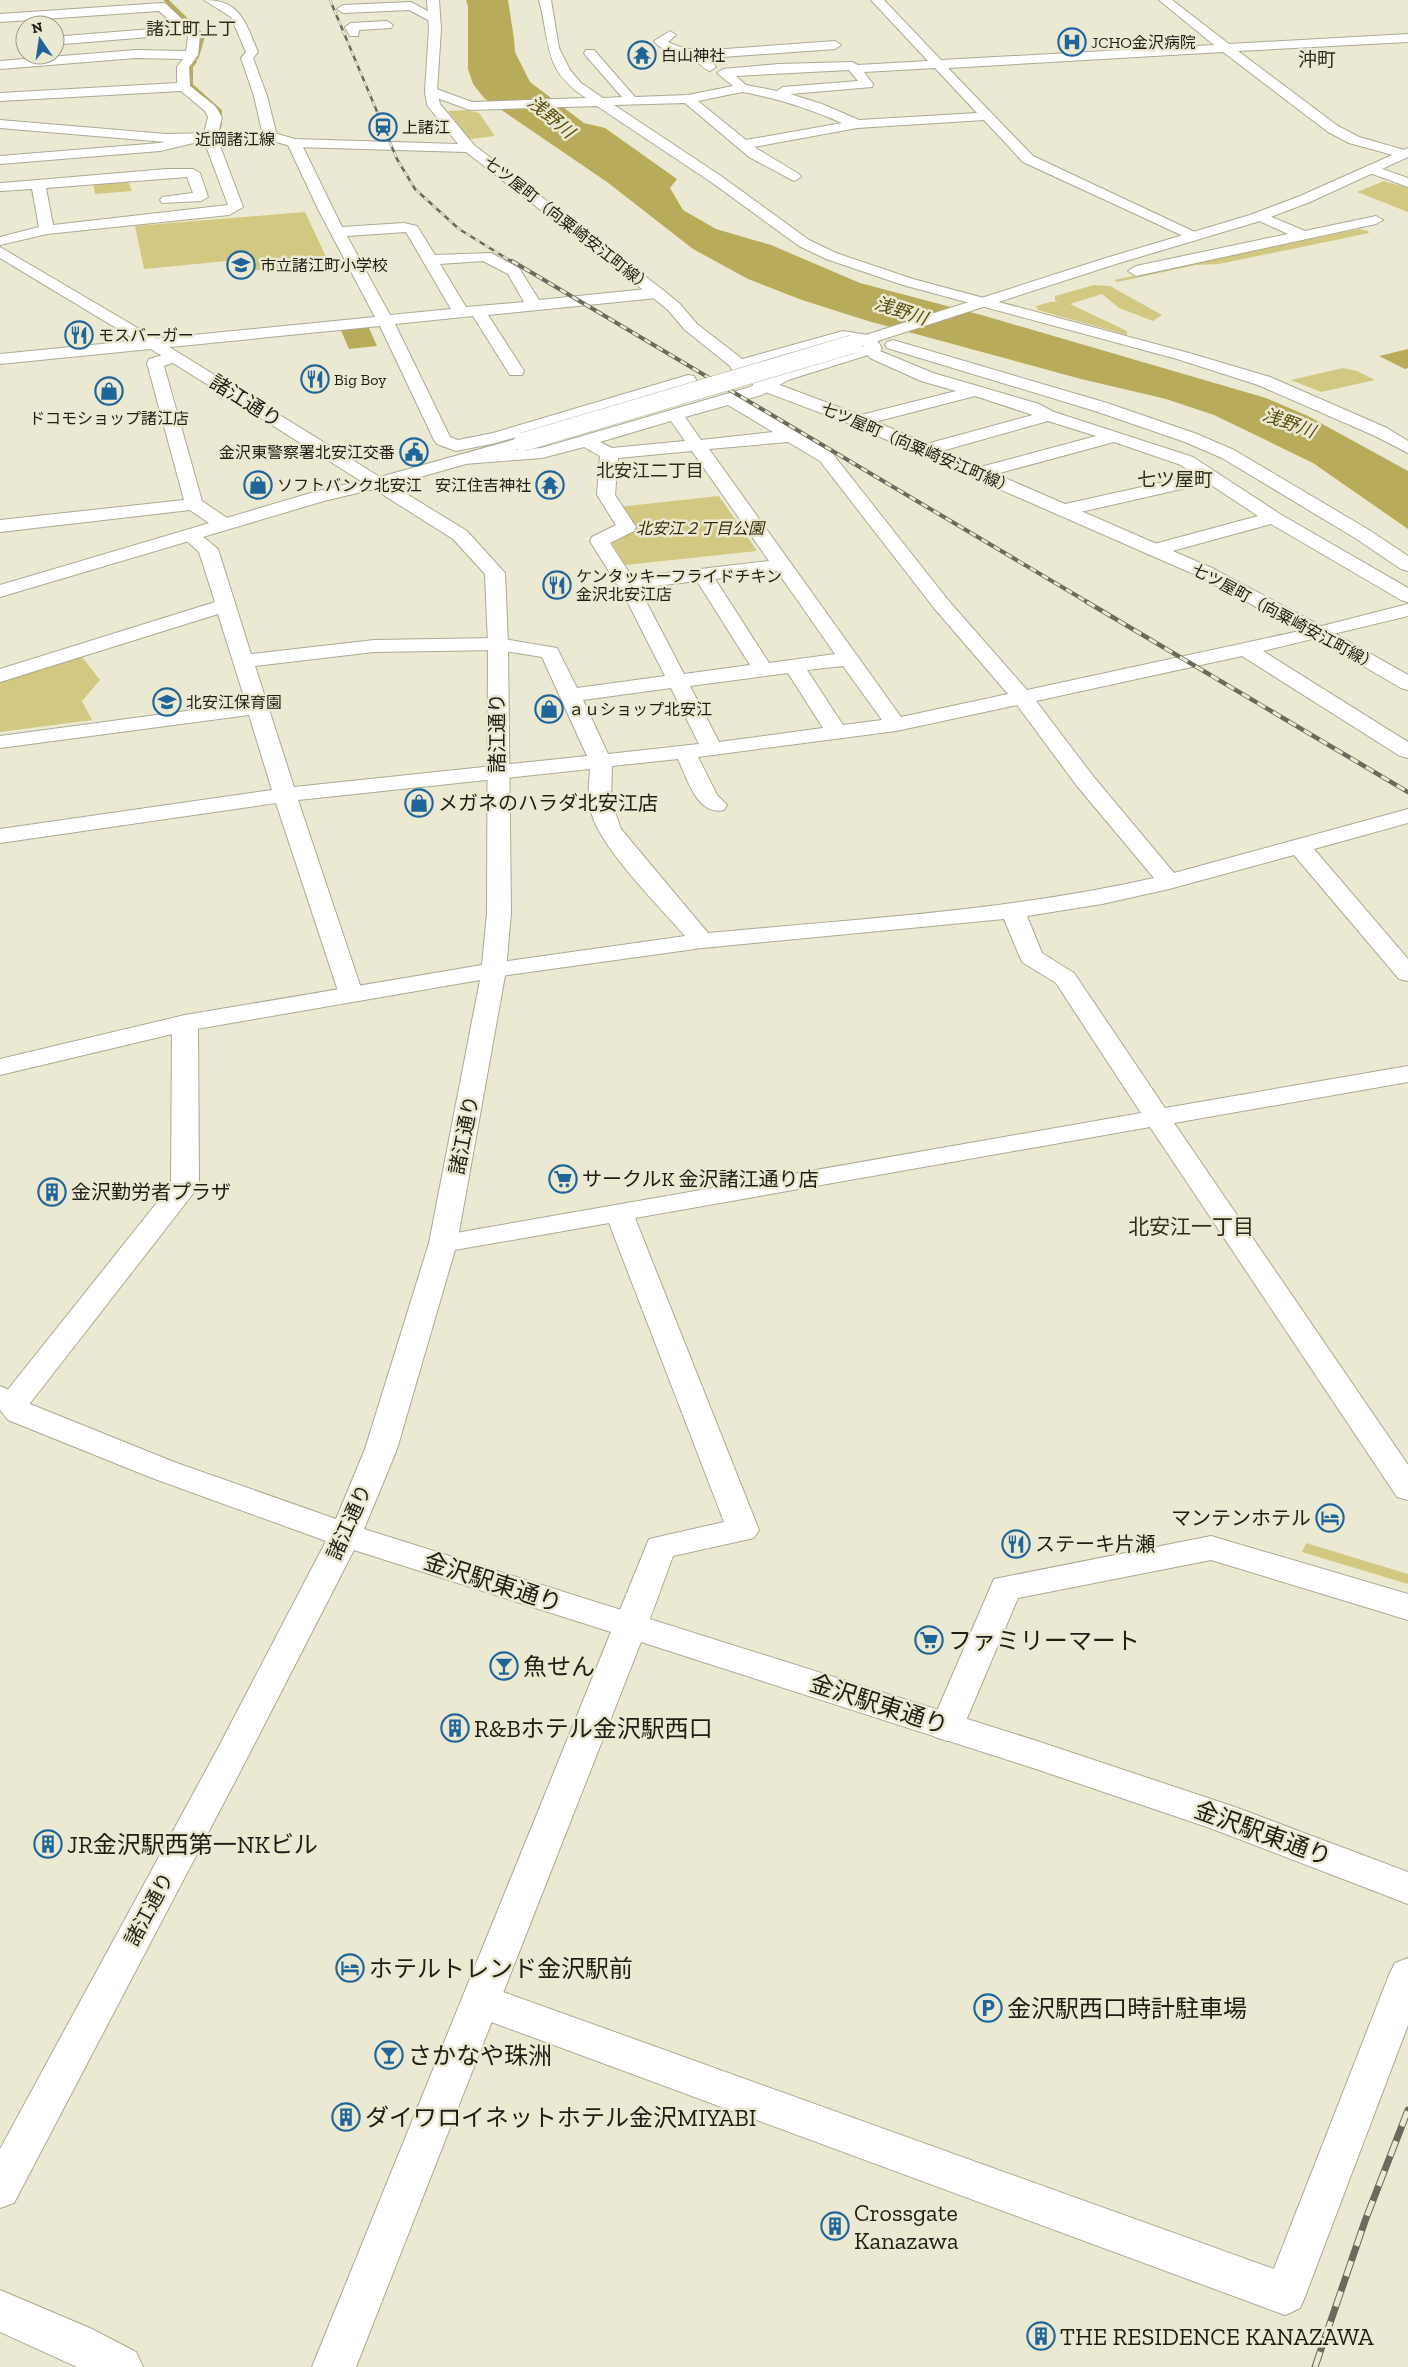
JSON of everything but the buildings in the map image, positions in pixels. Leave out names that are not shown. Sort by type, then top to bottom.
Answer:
[{"type":"street","points":[[50,0],[55,15]]},
{"type":"street","points":[[433,0],[432,92],[470,106],[688,99],[742,88],[766,92],[817,107],[857,124]]},
{"type":"street","points":[[545,0],[550,16],[553,48],[562,67],[576,86],[731,190],[804,243],[876,272],[980,304],[1183,356],[1264,381],[1381,432],[1408,448]]},
{"type":"street","points":[[876,0],[1028,159],[1194,237]]},
{"type":"street","points":[[1165,0],[1333,129],[1354,140],[1406,153]]},
{"type":"street","points":[[197,5],[212,2],[236,15],[252,52],[247,58],[254,81],[263,100],[270,136]]},
{"type":"street","points":[[392,7],[398,22],[393,25],[353,30],[341,5],[419,8],[434,18]]},
{"type":"street","points":[[65,31],[162,7],[176,6]]},
{"type":"street","points":[[162,7],[194,36],[192,55],[183,67],[184,87]]},
{"type":"street","points":[[0,18],[15,22]]},
{"type":"street","points":[[65,32],[188,30]]},
{"type":"street","points":[[670,35],[660,41],[666,47],[697,55],[787,47],[836,45]]},
{"type":"street","points":[[855,69],[1408,38]]},
{"type":"street","points":[[590,53],[632,101]]},
{"type":"street","points":[[0,65],[136,54],[192,55]]},
{"type":"street","points":[[697,55],[711,67],[733,79],[742,88]]},
{"type":"street","points":[[723,73],[788,67],[852,66],[867,84],[766,92]]},
{"type":"street","points":[[0,96],[74,87],[184,87],[210,109],[215,117],[210,138],[236,207],[229,211],[47,230],[0,241]]},
{"type":"street","name":"七ツ屋町（向粟崎安江町線）","points":[[432,92],[434,105],[469,148],[674,307],[691,327],[738,366],[766,386],[859,421],[1205,572],[1320,632],[1408,684]]},
{"type":"street","points":[[688,99],[743,145],[794,177]]},
{"type":"street","points":[[743,145],[857,124],[988,116]]},
{"type":"street","name":"近岡諸江線","points":[[0,124],[193,139],[270,136],[294,143],[469,148]]},
{"type":"street","points":[[728,133],[785,126],[802,134]]},
{"type":"street","points":[[0,160],[160,147],[193,139]]},
{"type":"street","points":[[294,143],[324,207],[385,320],[443,440],[458,456],[542,453],[675,415],[766,386],[782,376],[874,348],[868,343]]},
{"type":"street","points":[[160,147],[167,173]]},
{"type":"street","points":[[458,456],[523,442],[868,343],[980,304],[1260,216],[1305,199],[1406,153]]},
{"type":"street","points":[[1372,169],[1408,183]]},
{"type":"street","points":[[2,187],[167,173],[193,173],[201,197],[151,202]]},
{"type":"street","points":[[38,184],[47,230]]},
{"type":"street","points":[[42,212],[62,210]]},
{"type":"street","points":[[1260,216],[1302,235]]},
{"type":"street","points":[[1136,271],[1376,220]]},
{"type":"street","points":[[337,232],[404,227],[412,229],[461,313]]},
{"type":"street","name":"諸江通り","points":[[0,252],[380,483],[460,535],[495,573],[498,644],[499,913],[494,970],[443,1243],[381,1448],[345,1535],[229,1760],[0,2189]]},
{"type":"street","points":[[430,260],[486,256],[514,271],[534,306]]},
{"type":"street","points":[[0,359],[657,294]]},
{"type":"street","points":[[478,311],[516,371]]},
{"type":"street","points":[[738,366],[843,336],[868,343],[927,377],[1033,408],[1048,416],[1115,436],[1187,461],[1272,518],[1408,596]]},
{"type":"street","points":[[892,345],[1101,407],[1191,438],[1228,454],[1362,534],[1408,565]]},
{"type":"street","points":[[174,357],[155,363],[194,504]]},
{"type":"street","points":[[0,591],[332,503],[380,483],[458,456],[496,438],[688,380]]},
{"type":"street","points":[[670,386],[707,405]]},
{"type":"street","points":[[859,421],[976,391]]},
{"type":"street","points":[[729,398],[826,457],[941,604],[1022,697],[1085,782],[1169,882]]},
{"type":"street","points":[[675,415],[896,726]]},
{"type":"street","points":[[925,450],[1048,416]]},
{"type":"street","points":[[585,440],[609,454],[792,436]]},
{"type":"street","points":[[978,473],[1115,436]]},
{"type":"street","points":[[609,454],[606,495],[627,528],[599,541],[636,599],[712,749]]},
{"type":"street","points":[[1063,510],[1212,477]]},
{"type":"street","points":[[0,603],[195,539],[224,524],[320,496],[380,483]]},
{"type":"street","points":[[0,526],[194,504],[224,524]]},
{"type":"street","points":[[1154,550],[1272,518]]},
{"type":"street","points":[[195,539],[208,549],[257,708],[351,994]]},
{"type":"street","points":[[626,584],[782,565]]},
{"type":"street","points":[[703,575],[763,670]]},
{"type":"street","points":[[0,676],[225,605]]},
{"type":"street","points":[[0,836],[285,795],[497,771],[601,762],[896,726],[1246,649],[1408,610]]},
{"type":"street","points":[[242,661],[374,646],[498,644],[550,652],[601,762],[600,801],[602,815],[610,830],[635,863],[702,941]]},
{"type":"street","points":[[1246,649],[1408,751]]},
{"type":"street","points":[[569,695],[848,659]]},
{"type":"street","points":[[794,666],[838,734]]},
{"type":"street","points":[[0,742],[257,708]]},
{"type":"street","points":[[685,752],[708,798],[716,805]]},
{"type":"street","points":[[0,1067],[185,1023],[494,970],[702,941],[1013,911],[1102,897],[1169,882],[1408,816]]},
{"type":"street","points":[[1298,845],[1408,974]]},
{"type":"street","points":[[1013,911],[1031,958],[1065,978],[1408,1489]]},
{"type":"street","points":[[4,1406],[185,1186],[185,1023]]},
{"type":"street","points":[[443,1243],[1408,1074]]},
{"type":"street","points":[[334,2367],[630,1627],[660,1547],[743,1530],[619,1212]]},
{"type":"street","name":"金沢駅東通り","points":[[4,1406],[163,1470],[345,1535],[630,1627],[842,1692],[1222,1817],[1408,1888]]},
{"type":"street","points":[[947,1726],[1006,1588],[1211,1548],[1408,1607]]},
{"type":"street","points":[[481,2001],[1285,2294],[1408,1975]]},
{"type":"street","points":[[0,2311],[77,2344],[121,2367]]},
{"type":"green space","points":[[467,110],[479,113],[495,136],[470,139],[448,111]]},
{"type":"green space","points":[[127,179],[132,191],[95,194],[93,182]]},
{"type":"green space","points":[[1384,181],[1408,188],[1408,212],[1357,192]]},
{"type":"green space","points":[[305,212],[329,263],[230,273],[227,261],[144,269],[135,226]]},
{"type":"green space","points":[[1359,229],[1369,233],[1219,264],[1196,265],[1117,282],[1114,280]]},
{"type":"green space","points":[[1094,285],[1110,286],[1162,315],[1153,321],[1119,308],[1102,294],[1070,304],[1127,331],[1127,335],[1038,310],[1036,306],[1050,302],[1059,302],[1055,301],[1055,296]]},
{"type":"green space","points":[[1343,368],[1357,371],[1375,380],[1321,392],[1291,380]]},
{"type":"green space","name":"北安江２丁目公園","points":[[719,496],[757,551],[625,565],[611,541],[634,527],[618,507]]},
{"type":"green space","points":[[79,653],[100,680],[82,701],[92,720],[0,732],[0,679]]},
{"type":"green space","points":[[1306,1543],[1408,1574],[1408,1584],[1302,1552]]},
{"type":"water","name":"浅野川","points":[[466,0],[508,0],[515,52],[530,82],[584,123],[605,128],[677,179],[670,188],[683,210],[716,229],[771,245],[860,283],[985,316],[1266,398],[1308,416],[1408,471],[1408,529],[1313,463],[1214,415],[1166,399],[1081,379],[868,321],[802,300],[748,279],[693,249],[607,182],[484,98],[473,84],[468,69],[468,6]]},
{"type":"water","points":[[368,326],[377,346],[349,349],[340,328]]},
{"type":"water","points":[[1408,349],[1408,368],[1405,369],[1379,356]]},
{"type":"waterway","points":[[166,0],[203,36],[197,57]]},
{"type":"waterway","points":[[191,84],[191,67],[195,61]]},
{"type":"waterway","points":[[192,86],[220,111],[220,124],[217,134]]},
{"type":"railway","points":[[330,0],[397,159],[415,189],[459,229],[514,263]]},
{"type":"railway","points":[[512,261],[1089,603]]},
{"type":"railway","points":[[1087,602],[1408,792]]},
{"type":"railway","points":[[1315,2367],[1365,2221],[1408,2110]]},
{"type":"place","name":"JCHO金沢病院","points":[[1072,42]]},
{"type":"place","name":"白山神社","points":[[642,55]]},
{"type":"place","name":"上諸江","points":[[383,127]]},
{"type":"place","name":"市立諸江町小学校","points":[[241,265]]},
{"type":"place","name":"モスバーガー","points":[[79,335]]},
{"type":"place","name":"Big Boy","points":[[315,379]]},
{"type":"place","name":"ドコモショップ諸江店","points":[[109,391]]},
{"type":"place","name":"金沢東警察署北安江交番","points":[[414,452]]},
{"type":"place","name":"ソフトバンク北安江","points":[[258,485]]},
{"type":"place","name":"安江住吉神社","points":[[550,485]]},
{"type":"place","name":"ケンタッキーフライドチキン 金沢北安江店","points":[[557,585]]},
{"type":"place","name":"北安江保育園","points":[[167,702]]},
{"type":"place","name":"ａｕショップ北安江","points":[[549,709]]},
{"type":"place","name":"メガネのハラダ北安江店","points":[[419,803]]},
{"type":"place","name":"サークルK 金沢諸江通り店","points":[[563,1179]]},
{"type":"place","name":"金沢勤労者プラザ","points":[[52,1192]]},
{"type":"place","name":"マンテンホテル","points":[[1330,1518]]},
{"type":"place","name":"ステーキ片瀬","points":[[1016,1544]]},
{"type":"place","name":"ファミリーマート","points":[[929,1640]]},
{"type":"place","name":"魚せん","points":[[504,1666]]},
{"type":"place","name":"R&Bホテル金沢駅西口","points":[[455,1728]]},
{"type":"place","name":"JR金沢駅西第一NKビル","points":[[48,1844]]},
{"type":"place","name":"ホテルトレンド金沢駅前","points":[[350,1968]]},
{"type":"place","name":"金沢駅西口時計駐車場","points":[[988,2008]]},
{"type":"place","name":"さかなや珠洲","points":[[389,2055]]},
{"type":"place","name":"ダイワロイネットホテル金沢MIYABI","points":[[346,2117]]},
{"type":"place","name":"Crossgate Kanazawa","points":[[835,2226]]},
{"type":"place","name":"THE RESIDENCE KANAZAWA","points":[[1041,2336]]},
{"type":"district","name":"諸江町上丁","points":[[191,29]]},
{"type":"district","name":"沖町","points":[[1317,59]]},
{"type":"district","name":"北安江二丁目","points":[[650,471]]},
{"type":"district","name":"七ツ屋町","points":[[1175,479]]},
{"type":"district","name":"北安江一丁目","points":[[1191,1226]]}]
